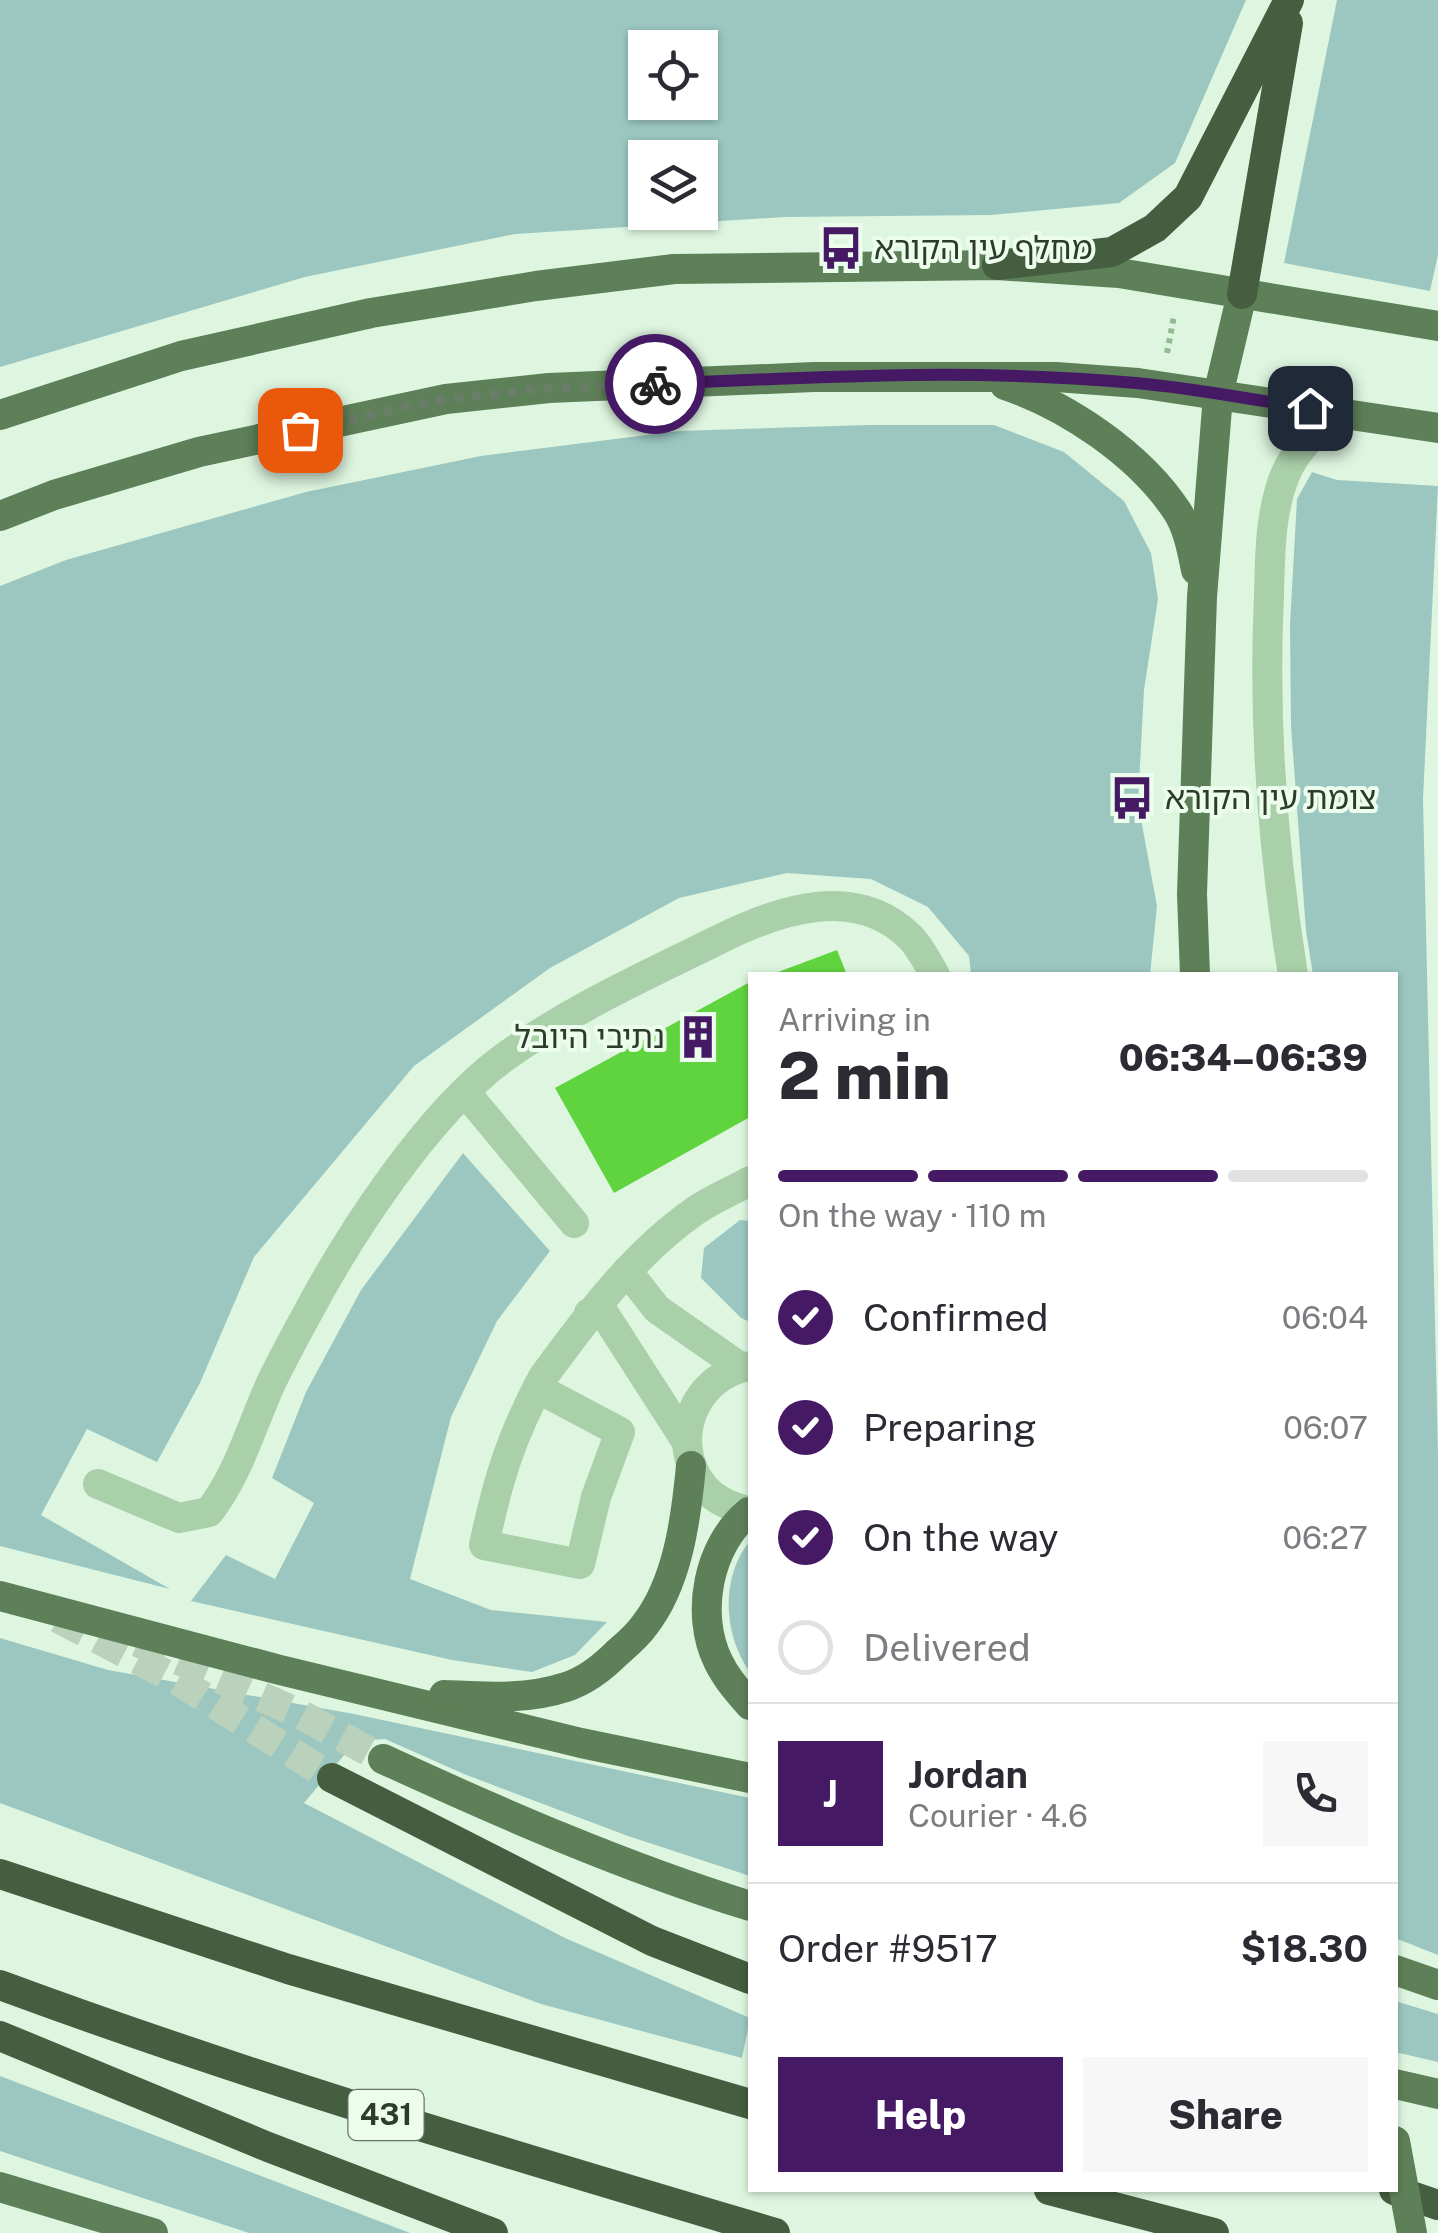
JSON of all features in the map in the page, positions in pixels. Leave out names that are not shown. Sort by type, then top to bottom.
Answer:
[{"type":"highway","points":[[997,265],[1112,252],[1155,228],[1188,197],[1291,0]]},
{"type":"highway","points":[[1242,294],[1291,0]]},
{"type":"highway","points":[[332,1778],[652,1941],[748,1978]]},
{"type":"highway","points":[[0,1874],[288,1968],[748,2103]]},
{"type":"highway","name":"431","points":[[0,1986],[184,2050],[496,2150],[775,2233]]},
{"type":"highway","points":[[0,2036],[268,2148],[492,2233]]},
{"type":"highway","points":[[1398,2191],[1438,2205]]},
{"type":"highway","points":[[1056,2192],[1214,2233]]},
{"type":"main road","points":[[0,415],[181,356],[370,313],[674,269],[997,265],[1119,274],[1438,326]]},
{"type":"main road","points":[[1192,972],[1194,769],[1202,597],[1218,395],[1242,294]]},
{"type":"main road","points":[[974,374],[1039,396],[1078,418],[1154,483],[1185,528],[1202,597]]},
{"type":"main road","points":[[0,516],[54,495],[199,452],[446,399],[550,388],[974,374],[1161,386],[1429,427]]},
{"type":"main road","points":[[280,1670],[450,1696],[500,1698],[568,1686],[605,1666],[646,1625],[670,1576],[686,1518],[688,1453]]},
{"type":"main road","points":[[748,1514],[725,1537],[707,1598],[716,1659],[748,1702]]},
{"type":"main road","points":[[0,1596],[280,1670],[748,1778]]},
{"type":"main road","points":[[383,1759],[571,1841],[748,1905]]},
{"type":"main road","points":[[1398,1971],[1438,1985]]},
{"type":"main road","points":[[1398,2085],[1438,2094]]},
{"type":"main road","points":[[1398,2157],[1412,2233]]},
{"type":"main road","points":[[0,2186],[153,2233]]},
{"type":"lane","points":[[1293,972],[1265,670],[1274,516],[1285,474],[1296,454],[1312,434],[1340,413]]},
{"type":"lane","points":[[98,1484],[179,1518],[210,1512],[228,1488],[272,1383],[342,1250],[432,1128],[500,1060],[600,999],[735,931],[793,910],[840,904],[874,913],[910,938],[933,972]]},
{"type":"lane","points":[[466,1093],[574,1223]]},
{"type":"lane","points":[[538,1388],[620,1432],[596,1497],[580,1564],[484,1546],[496,1488],[516,1429],[538,1388],[589,1313],[626,1272],[695,1211],[748,1182]]},
{"type":"lane","points":[[626,1272],[657,1308],[745,1366]]},
{"type":"lane","points":[[589,1313],[605,1315],[688,1453],[704,1488],[725,1504],[748,1511]]},
{"type":"lane","points":[[688,1453],[689,1416],[700,1394],[718,1378],[745,1366]]},
{"type":"path","points":[[1161,386],[1181,284]]},
{"type":"shaded area","points":[[0,0],[1246,0],[1175,163],[1119,203],[991,215],[718,221],[718,140],[628,140],[628,227],[515,234],[305,277],[0,367]]},
{"type":"shaded area","points":[[1337,0],[1438,0],[1438,255],[1430,291],[1284,263]]},
{"type":"shaded area","points":[[994,425],[1064,452],[1124,501],[1151,553],[1158,599],[1144,690],[1138,803],[1157,906],[1150,972],[971,972],[969,956],[928,907],[871,879],[787,873],[679,898],[550,968],[414,1066],[254,1257],[200,1383],[157,1462],[87,1429],[41,1515],[170,1589],[0,1546],[0,586],[66,560],[306,492],[481,456],[679,431]]},
{"type":"shaded area","points":[[1312,472],[1337,480],[1438,486],[1423,799],[1438,1453],[1438,1955],[1398,1939],[1398,972],[1313,972],[1291,726],[1290,624],[1297,499]]},
{"type":"shaded area","points":[[463,1153],[550,1251],[497,1321],[451,1417],[410,1579],[491,1610],[607,1622],[575,1655],[532,1672],[452,1660],[191,1601],[226,1555],[275,1579],[314,1503],[272,1478],[306,1392],[361,1290]]},
{"type":"shaded area","points":[[740,1220],[748,1221],[748,1321],[701,1278],[704,1248]]},
{"type":"shaded area","points":[[748,1544],[748,1669],[730,1624],[730,1588],[740,1555]]},
{"type":"shaded area","points":[[0,1638],[108,1670],[354,1714],[748,1798],[748,1875],[628,1836],[464,1774],[385,1739],[356,1741],[304,1803],[565,1938],[748,2017],[742,2058],[541,2004],[0,1803]]},
{"type":"shaded area","points":[[1398,2002],[1438,2014],[1438,2062],[1398,2053]]},
{"type":"shaded area","points":[[0,2076],[410,2233],[249,2233],[0,2151]]},
{"type":"building","points":[[837,950],[846,972],[778,972]]},
{"type":"building","name":"נתיבי היובל","points":[[748,983],[748,1118],[614,1193],[555,1088]]},
{"type":"tunnel","points":[[58,1618],[177,1680],[332,1778]]},
{"type":"tunnel","points":[[138,1642],[298,1713],[383,1759]]},
{"type":"way so far","points":[[300,430],[446,399],[550,388],[655,384]]},
{"type":"place","name":"מחלף עין הקורא","points":[[841,248]]},
{"type":"place","name":"צומת עין הקורא","points":[[1132,798]]},
{"type":"place","name":"נתיבי היובל","points":[[698,1037]]},
{"type":"route","points":[[655,384],[974,374],[1056,377],[1138,383],[1310,408]]}]
